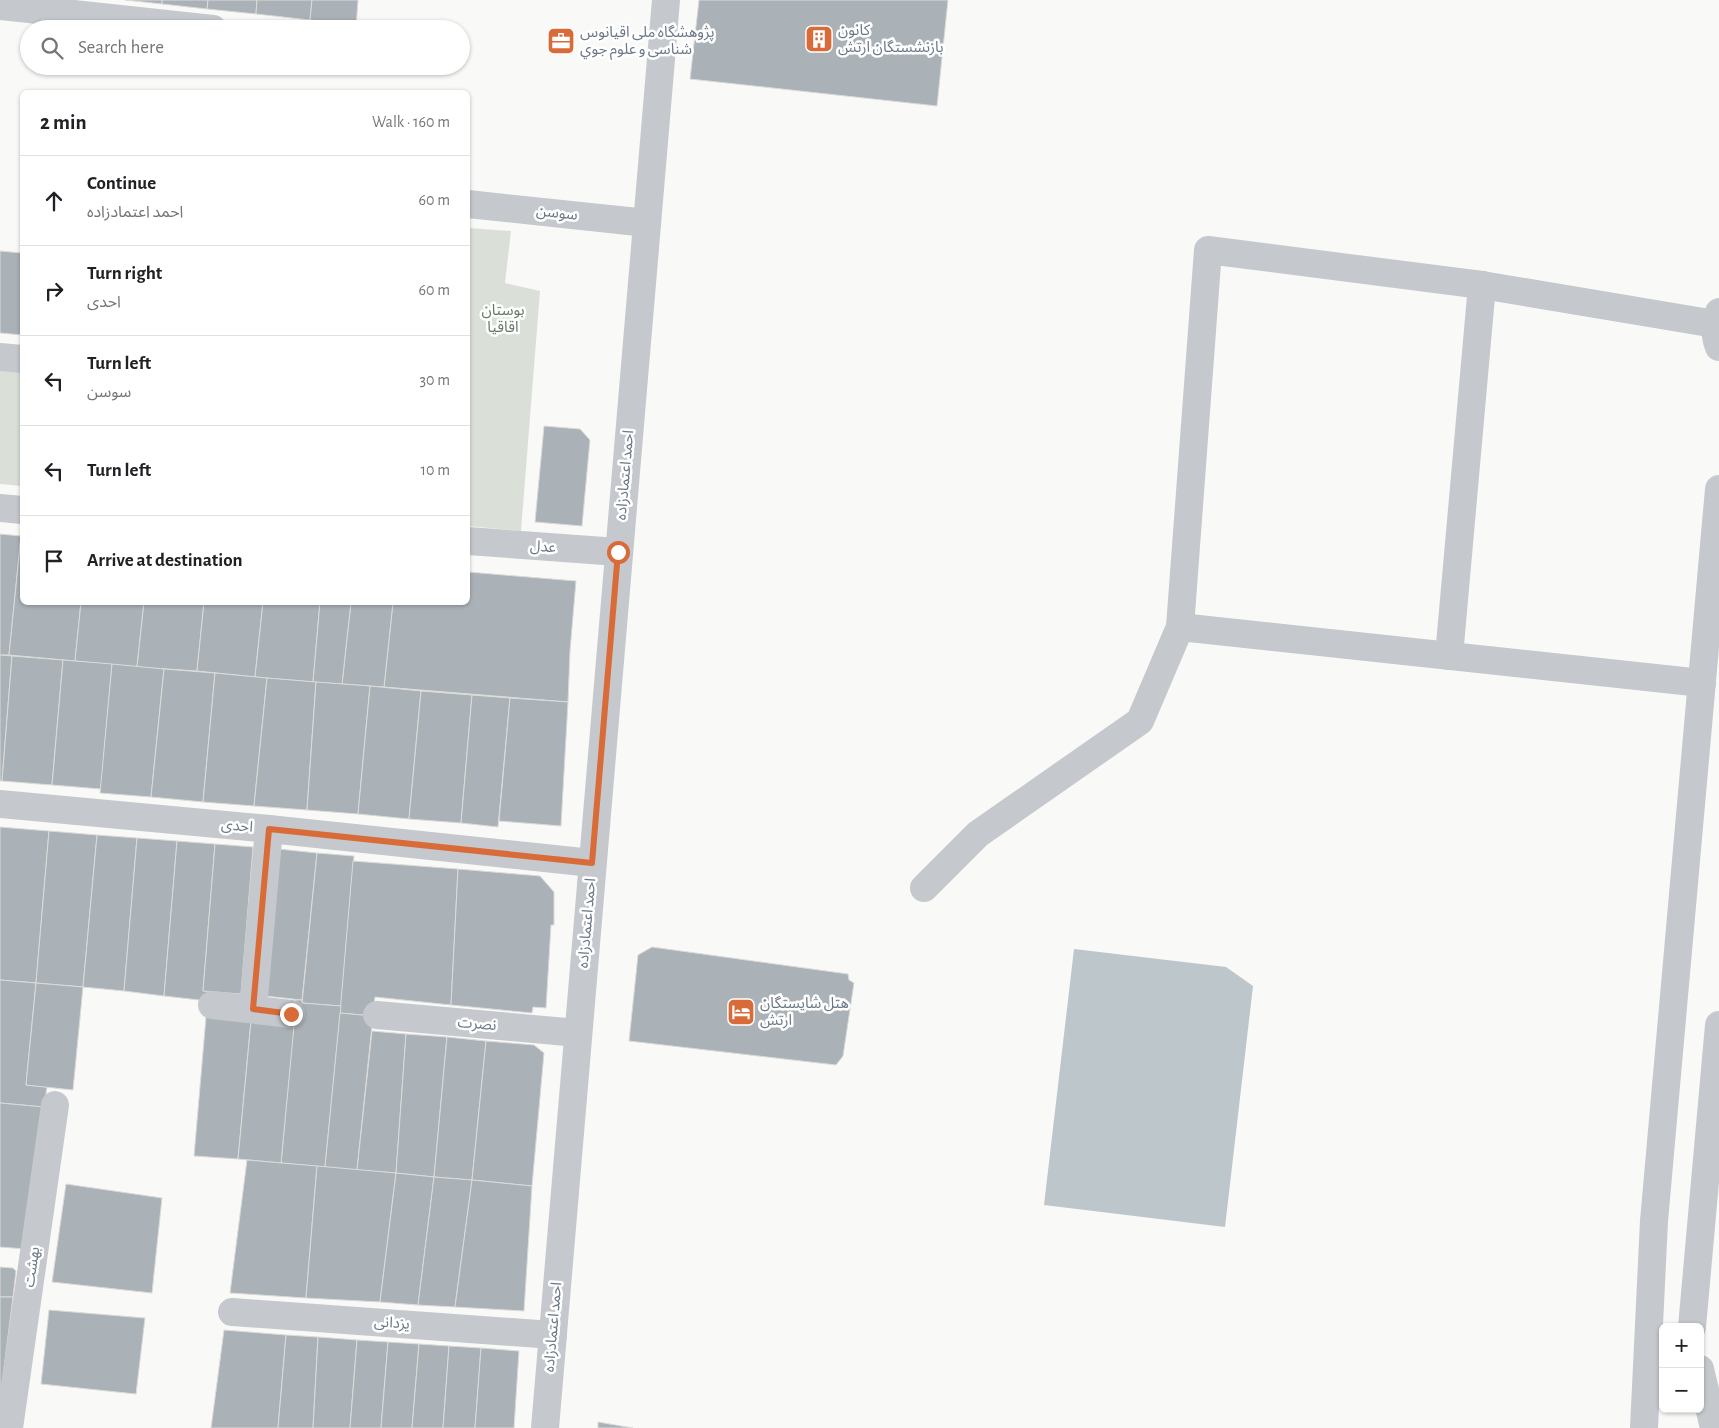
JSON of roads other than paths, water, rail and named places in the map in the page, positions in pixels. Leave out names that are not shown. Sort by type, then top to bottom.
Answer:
[{"type":"street","name":"احمد اعتمادزاده","points":[[544,1428],[666,0]]},
{"type":"street","points":[[0,6],[130,20]]},
{"type":"street","name":"سوسن","points":[[470,204],[646,223]]},
{"type":"street","points":[[924,888],[978,834],[1140,721],[1180,627],[1208,250],[1482,285],[1718,328]]},
{"type":"street","points":[[1449,656],[1482,285]]},
{"type":"street","points":[[0,357],[20,359]]},
{"type":"street","points":[[1644,1428],[1654,1220],[1719,489]]},
{"type":"street","points":[[0,508],[20,510]]},
{"type":"street","name":"عدل","points":[[470,541],[618,552]]},
{"type":"street","points":[[1180,627],[1702,683]]},
{"type":"street","name":"احدی","points":[[0,804],[269,829],[592,863]]},
{"type":"street","points":[[253,1009],[269,829]]},
{"type":"street","points":[[212,1005],[291,1014]]},
{"type":"street","name":"نصرت","points":[[377,1015],[578,1034]]},
{"type":"street","points":[[1692,1323],[1719,1025]]},
{"type":"street","name":"بهشت","points":[[9,1428],[55,1105]]},
{"type":"street","name":"یزدانی","points":[[232,1312],[552,1335]]},
{"type":"street","points":[[1704,1386],[1714,1428]]},
{"type":"place","name":"کانون بازنشستگان ارتش","points":[[819,39]]},
{"type":"place","name":"پژوهشگاه ملی اقیانوس شناسی و علوم جوي","points":[[561,41]]},
{"type":"place","name":"هتل شایستگان ارتش","points":[[741,1012]]},
{"type":"park label","name":"بوستان اقاقیا","points":[[503,318]]}]
